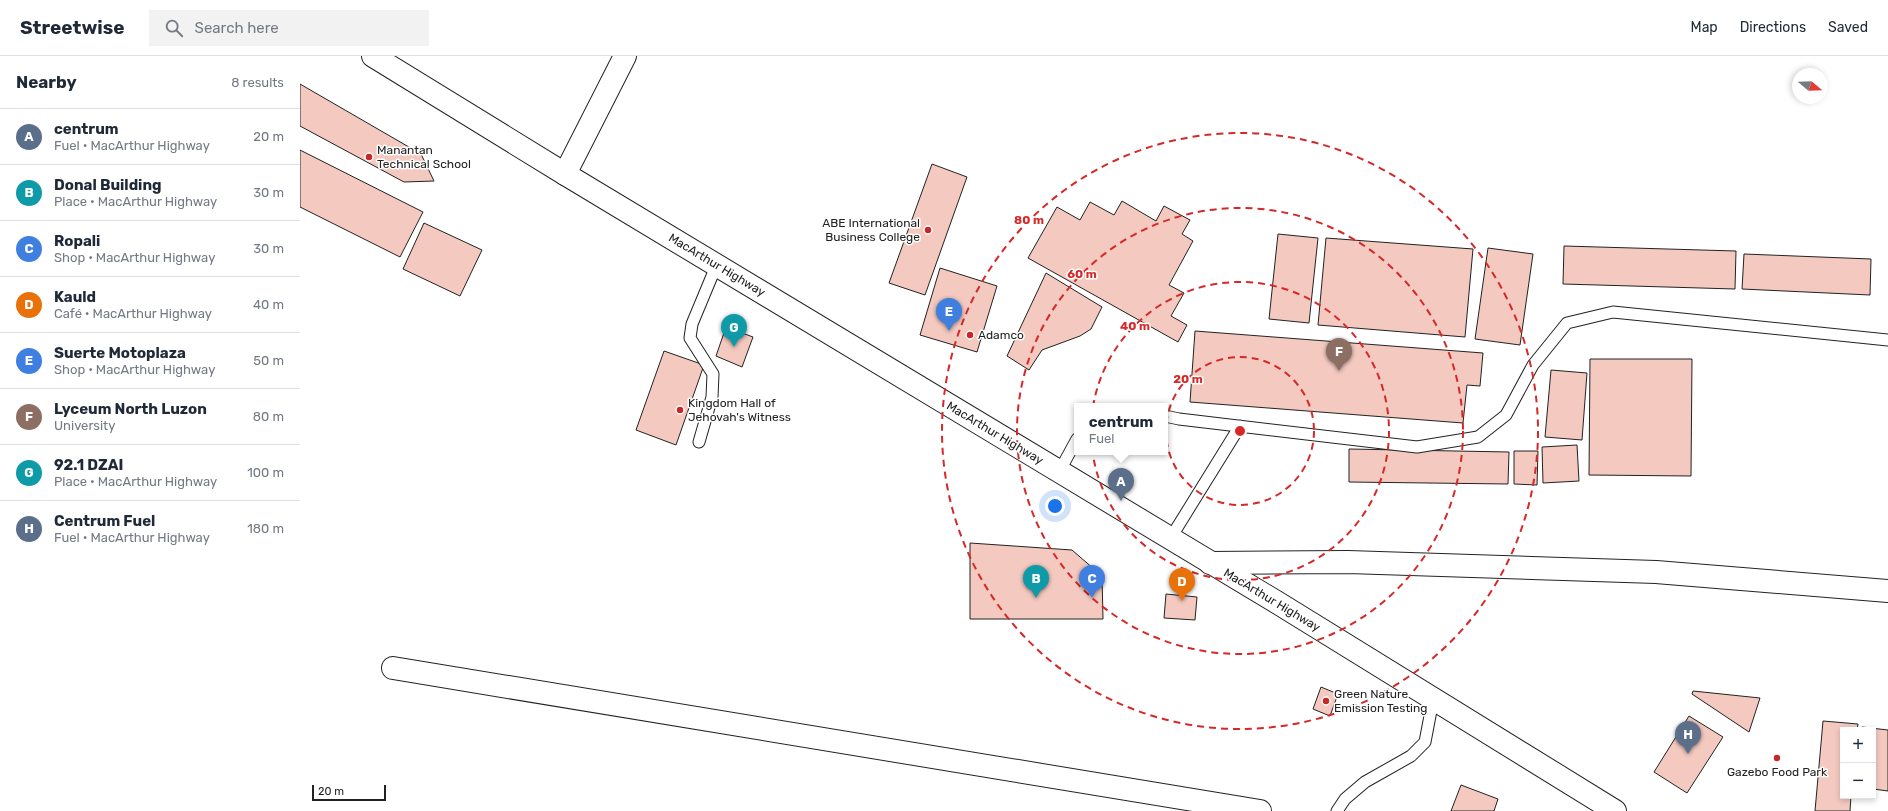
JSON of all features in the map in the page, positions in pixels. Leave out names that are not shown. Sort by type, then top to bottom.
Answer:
[{"type":"street","name":"MacArthur Highway","points":[[373,56],[564,174],[717,264],[1278,603],[1615,811]]},
{"type":"street","points":[[564,174],[625,56]]},
{"type":"street","points":[[1210,563],[1348,562],[1656,572],[1888,591]]},
{"type":"street","points":[[393,668],[1260,811]]},
{"type":"lane","points":[[698,442],[712,397],[712,374],[690,338],[692,324],[717,264]]},
{"type":"lane","points":[[1168,416],[1417,447],[1478,437],[1506,415],[1533,365],[1567,323],[1613,312],[1888,340]]},
{"type":"lane","points":[[1170,539],[1240,426]]},
{"type":"lane","points":[[1059,472],[1074,444]]},
{"type":"lane","points":[[1337,811],[1345,799],[1365,782],[1411,756],[1425,742],[1433,700]]},
{"type":"building","points":[[300,84],[421,154],[434,181],[404,182],[300,126]]},
{"type":"building","points":[[300,150],[423,212],[400,257],[300,207]]},
{"type":"building","name":"ABE International Business College","points":[[932,164],[967,177],[925,295],[889,283]]},
{"type":"building","points":[[1122,201],[1156,221],[1164,206],[1190,220],[1182,234],[1193,241],[1169,285],[1184,293],[1171,316],[1187,325],[1178,342],[1028,258],[1057,207],[1080,220],[1090,202],[1114,215]]},
{"type":"building","points":[[424,223],[482,250],[460,296],[403,269]]},
{"type":"building","points":[[1278,234],[1318,238],[1309,323],[1269,319]]},
{"type":"building","points":[[1326,238],[1473,249],[1465,337],[1318,325]]},
{"type":"building","points":[[1564,246],[1736,251],[1735,289],[1563,284]]},
{"type":"building","points":[[1488,248],[1533,254],[1520,345],[1475,339]]},
{"type":"building","points":[[1744,254],[1871,259],[1870,295],[1742,289]]},
{"type":"building","points":[[940,268],[997,286],[977,352],[920,335]]},
{"type":"building","points":[[1046,273],[1102,307],[1091,329],[1080,336],[1042,350],[1029,370],[1007,356]]},
{"type":"building","points":[[726,327],[753,337],[742,367],[716,356]]},
{"type":"building","points":[[1195,331],[1483,353],[1480,386],[1467,385],[1463,423],[1190,402]]},
{"type":"building","points":[[664,351],[704,365],[676,445],[636,430]]},
{"type":"building","points":[[1590,359],[1692,359],[1691,476],[1589,475]]},
{"type":"building","points":[[1551,370],[1587,373],[1582,440],[1545,437]]},
{"type":"building","points":[[1577,445],[1579,481],[1543,483],[1542,447]]},
{"type":"building","points":[[1349,449],[1509,452],[1508,484],[1349,482]]},
{"type":"building","points":[[1514,451],[1538,451],[1537,485],[1514,484]]},
{"type":"building","points":[[970,543],[1072,550],[1102,576],[1103,619],[970,619]]},
{"type":"building","points":[[1166,594],[1197,597],[1195,620],[1164,618]]},
{"type":"building","name":"Green Nature Emission Testing","points":[[1321,687],[1338,694],[1330,716],[1313,709]]},
{"type":"building","points":[[1693,691],[1760,698],[1749,732],[1692,694]]},
{"type":"building","points":[[1689,716],[1723,737],[1687,793],[1654,772]]},
{"type":"building","points":[[1823,721],[1858,724],[1858,727],[1840,727],[1840,799],[1851,799],[1850,811],[1815,811]]},
{"type":"building","points":[[1876,729],[1888,730],[1888,791],[1876,789]]},
{"type":"building","points":[[1461,785],[1498,799],[1494,811],[1451,811]]},
{"type":"place","name":"Manantan Technical School","points":[[369,157]]},
{"type":"place","name":"ABE International Business College","points":[[928,230]]},
{"type":"place","name":"Suerte Motoplaza","points":[[949,331]]},
{"type":"place","name":"Adamco","points":[[970,335]]},
{"type":"place","name":"92.1 DZAI","points":[[734,347]]},
{"type":"place","name":"Lyceum North Luzon","points":[[1339,371]]},
{"type":"place","name":"Kingdom Hall of Jehovah's Witness","points":[[680,410]]},
{"type":"place","name":"centrum","points":[[1121,501]]},
{"type":"place","name":"Donal Building","points":[[1036,598]]},
{"type":"place","name":"Ropali","points":[[1092,598]]},
{"type":"place","name":"Kauld","points":[[1182,601]]},
{"type":"place","name":"Green Nature Emission Testing","points":[[1326,701]]},
{"type":"place","name":"Centrum Fuel","points":[[1688,754]]},
{"type":"place","name":"Gazebo Food Park","points":[[1777,758]]}]
